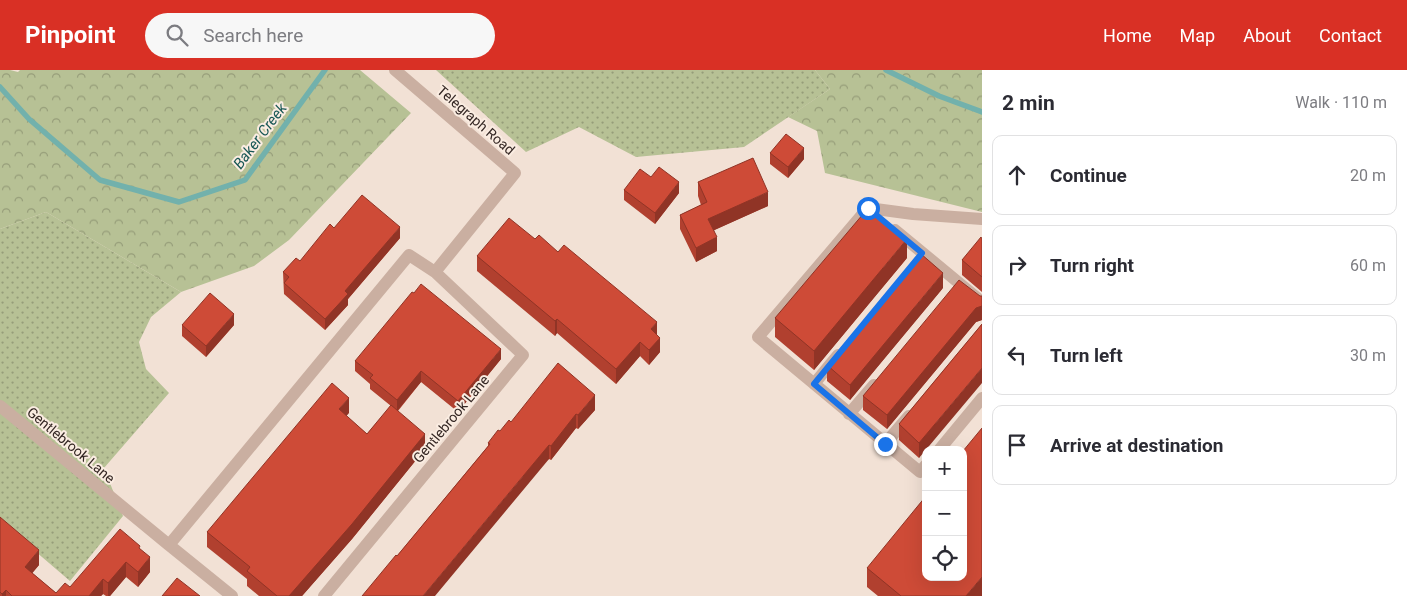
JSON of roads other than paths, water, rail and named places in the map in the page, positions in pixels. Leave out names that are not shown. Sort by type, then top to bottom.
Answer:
[{"type":"street","name":"Telegraph Road","points":[[395,70],[515,173],[435,272]]},
{"type":"street","points":[[868,208],[913,214],[982,219]]},
{"type":"street","points":[[868,208],[919,257],[955,287],[982,302]]},
{"type":"street","points":[[868,208],[758,337],[885,444],[920,472],[922,470]]},
{"type":"street","name":"Gentlebrook Lane","points":[[169,545],[408,255],[435,272],[523,355],[324,596]]},
{"type":"street","points":[[814,384],[846,345]]},
{"type":"street","points":[[850,414],[880,378]]},
{"type":"street","points":[[942,446],[982,398]]},
{"type":"street","name":"Gentlebrook Lane","points":[[0,406],[232,596]]},
{"type":"street","points":[[885,444],[916,407]]},
{"type":"waterway","name":"Baker Creek","points":[[0,87],[29,119],[100,180],[179,202],[245,180],[325,70]]},
{"type":"waterway","name":"Baker Creek","points":[[886,70],[939,96],[982,112]]}]
